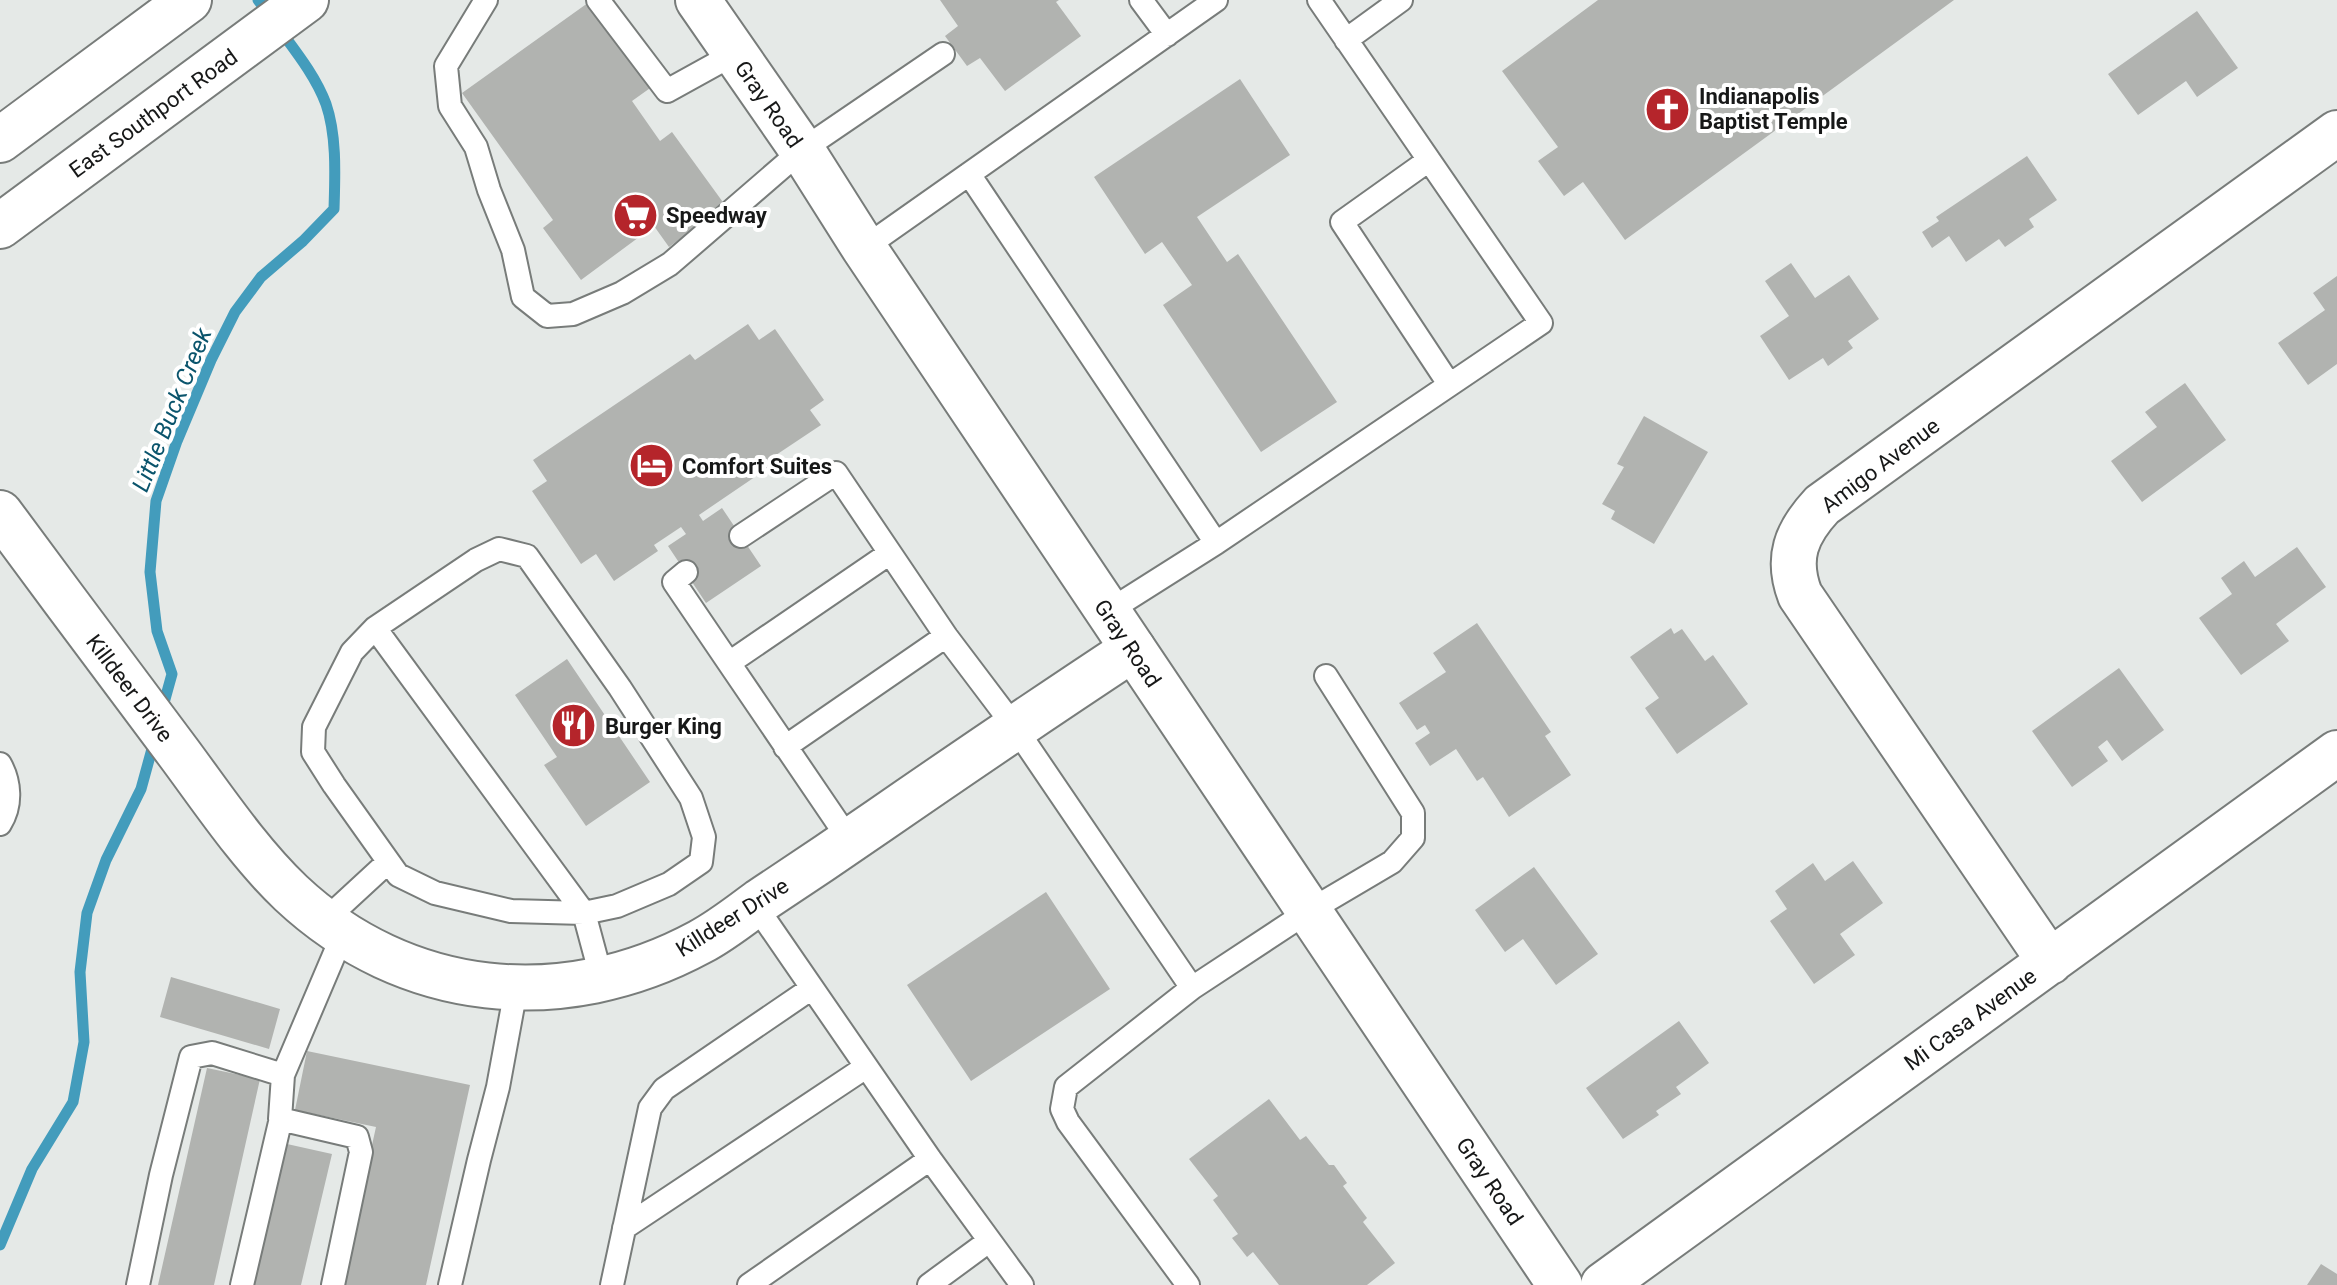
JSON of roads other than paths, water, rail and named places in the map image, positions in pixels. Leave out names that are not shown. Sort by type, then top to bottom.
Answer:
[{"type":"street","name":"East Southport Road","points":[[0,226],[306,0]]},
{"type":"street","name":"Gray Road","points":[[698,0],[802,150],[1107,612],[1560,1285]]},
{"type":"street","points":[[0,140],[176,10]]},
{"type":"street","name":"Amigo Avenue","points":[[2050,962],[1800,595],[1796,584],[1794,551],[1808,521],[1822,505],[2337,133]]},
{"type":"street","name":"Killdeer Drive","points":[[1,515],[274,876],[333,928],[380,956],[429,975],[463,983],[516,989],[574,985],[637,970],[701,941],[1014,726],[1133,649]]},
{"type":"street","name":"Mi Casa Avenue","points":[[1603,1285],[2337,753]]},
{"type":"lane","points":[[486,0],[446,66],[450,106],[476,147],[513,250],[523,297],[547,316],[573,314],[622,293],[670,264],[802,150],[943,54]]},
{"type":"lane","points":[[598,0],[667,91],[734,54]]},
{"type":"lane","points":[[1141,0],[1167,35]]},
{"type":"lane","points":[[864,248],[1216,0]]},
{"type":"lane","points":[[1107,612],[1216,543],[1541,323],[1319,0]]},
{"type":"lane","points":[[1346,40],[1401,0]]},
{"type":"lane","points":[[1429,160],[1342,222],[1449,384]]},
{"type":"lane","points":[[969,174],[1216,543]]},
{"type":"lane","points":[[741,536],[836,473],[946,636],[1014,726],[1192,988]]},
{"type":"lane","points":[[499,549],[527,556],[620,688],[691,798],[704,837],[701,862],[669,884],[617,906],[584,913],[511,911],[435,893],[398,875],[313,752],[314,727],[352,652],[375,628],[476,560],[499,549]]},
{"type":"lane","points":[[729,663],[890,553]]},
{"type":"lane","points":[[686,572],[674,582],[850,841]]},
{"type":"lane","points":[[375,628],[584,913],[602,980]]},
{"type":"lane","points":[[785,747],[946,636]]},
{"type":"lane","points":[[1188,1285],[1068,1122],[1062,1109],[1066,1087],[1192,988],[1309,911],[1392,862],[1413,838],[1413,813],[1326,676]]},
{"type":"lane","points":[[0,764],[9,780],[6,815],[0,824]]},
{"type":"lane","points":[[242,1285],[281,1118],[283,1075],[333,928],[388,862]]},
{"type":"lane","points":[[755,905],[930,1159],[1022,1285]]},
{"type":"lane","points":[[612,1285],[650,1108],[664,1089],[812,988]]},
{"type":"lane","points":[[450,1285],[498,1087],[516,989]]},
{"type":"lane","points":[[138,1285],[161,1175],[191,1057],[212,1053],[283,1075]]},
{"type":"lane","points":[[624,1228],[866,1067]]},
{"type":"lane","points":[[281,1118],[311,1128],[357,1137],[361,1152],[333,1285]]},
{"type":"lane","points":[[749,1285],[930,1159]]},
{"type":"lane","points":[[929,1285],[989,1241]]},
{"type":"waterway","name":"Little Buck Creek","points":[[258,0],[270,16]]},
{"type":"waterway","name":"Little Buck Creek","points":[[162,710],[172,674],[157,631],[150,572],[156,501],[177,441],[235,312],[261,277],[334,209],[334,143],[330,116],[312,75],[280,30]]},
{"type":"waterway","name":"Little Buck Creek","points":[[0,1245],[32,1169],[73,1102],[84,1042],[80,972],[87,913],[106,860],[141,789],[155,738]]},
{"type":"place","name":"Indianapolis Baptist Temple","points":[[1668,109]]},
{"type":"place","name":"Speedway","points":[[635,215]]},
{"type":"place","name":"Comfort Suites","points":[[651,466]]},
{"type":"place","name":"Burger King","points":[[574,726]]}]
